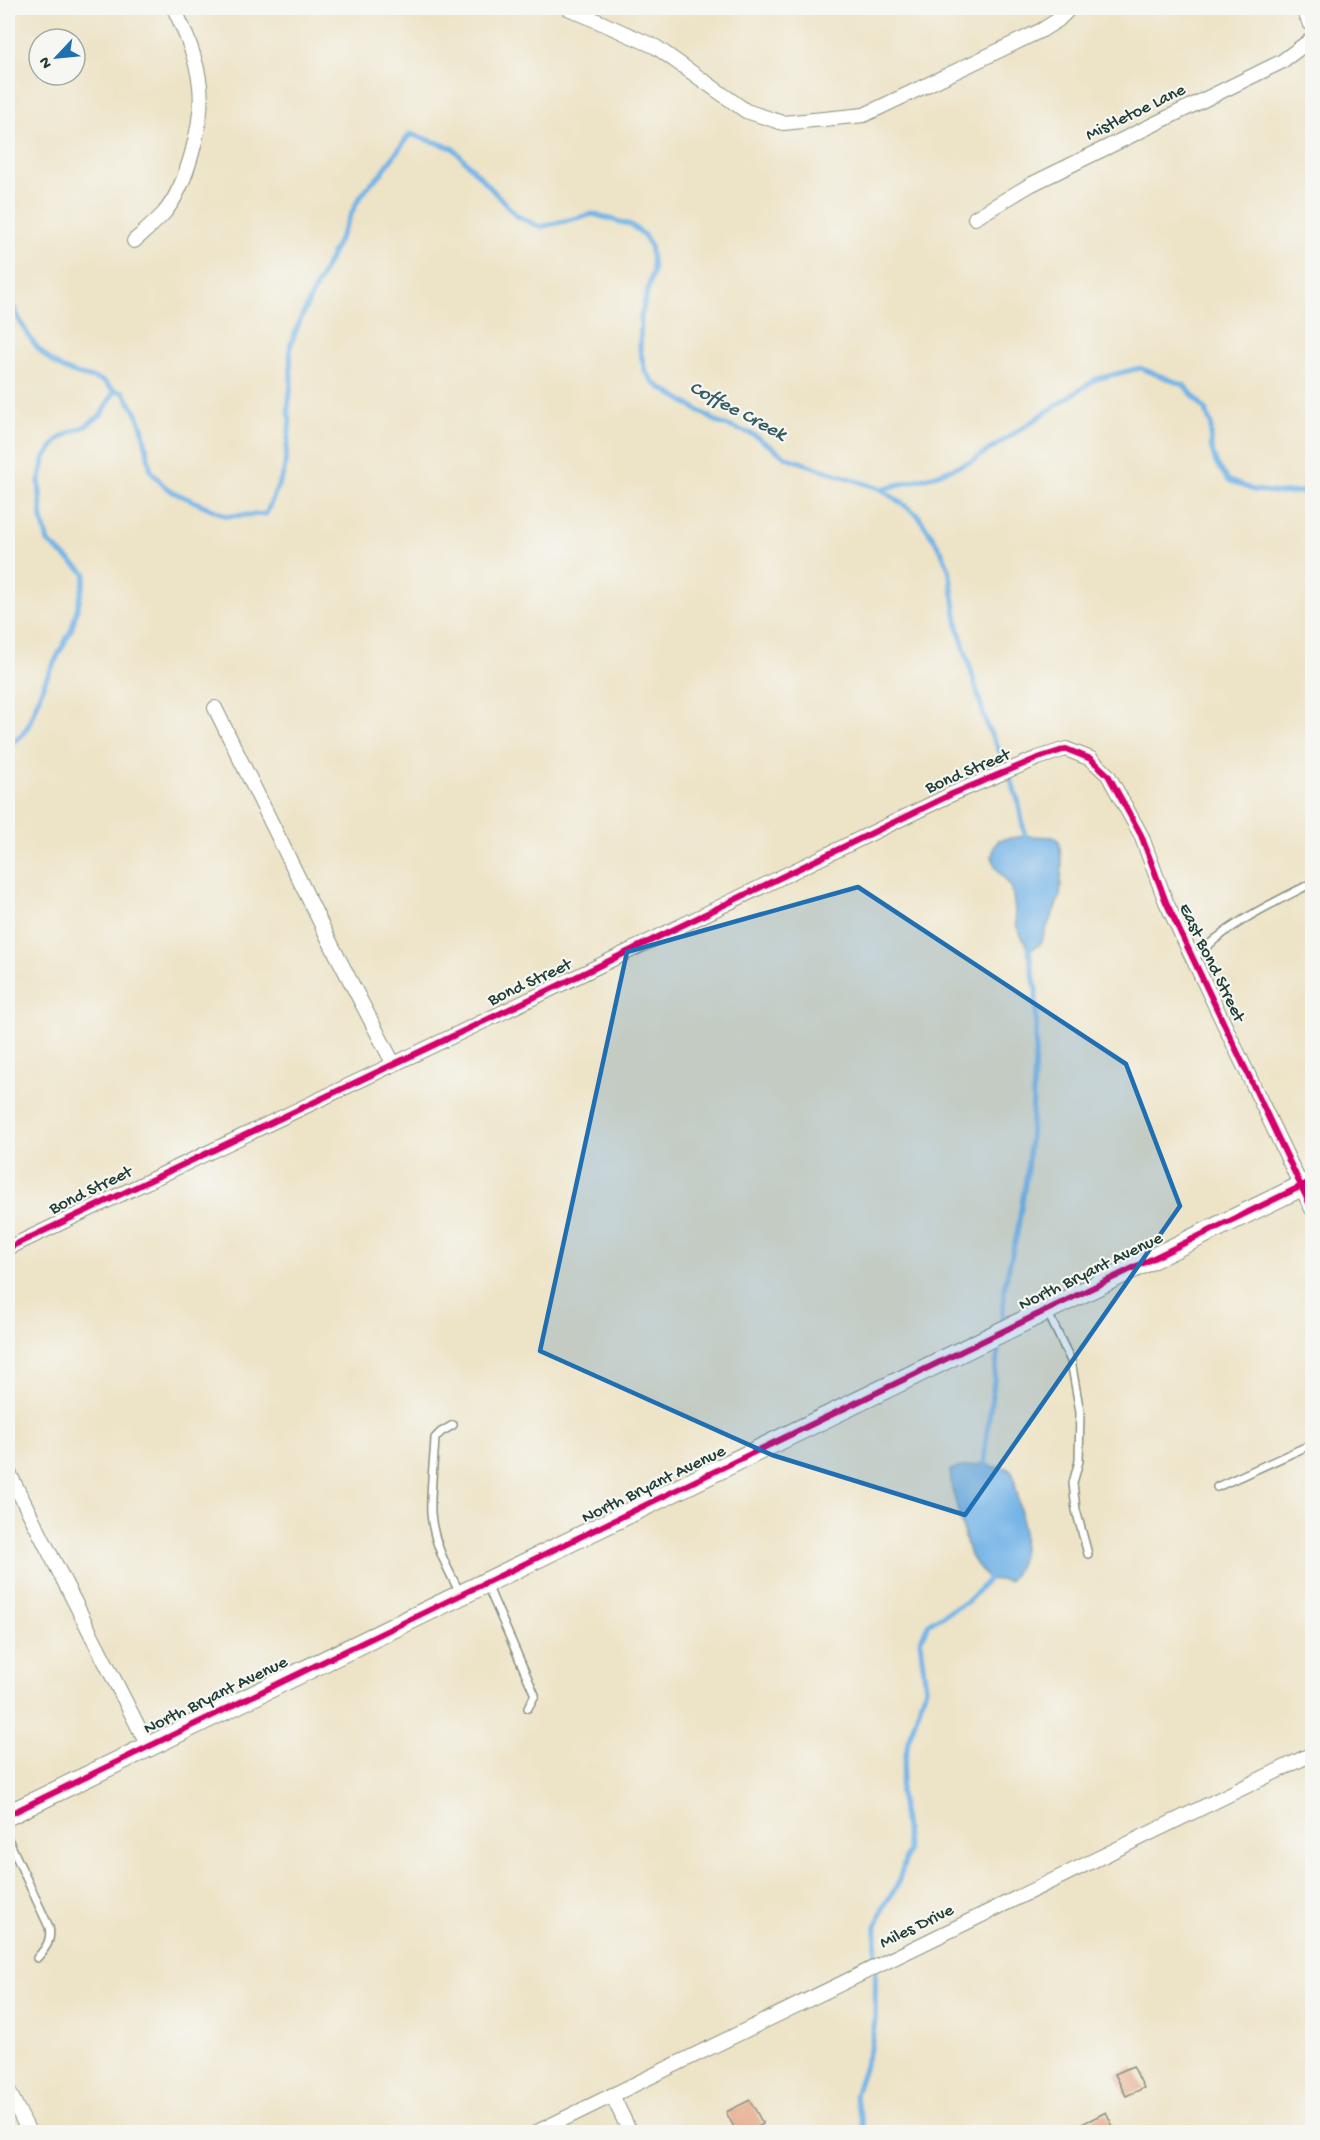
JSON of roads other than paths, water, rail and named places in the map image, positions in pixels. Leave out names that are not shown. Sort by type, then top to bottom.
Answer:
[{"type":"street","points":[[134,241],[165,212],[182,183],[195,141],[200,86],[190,44],[174,8]]},
{"type":"street","points":[[568,8],[656,47],[746,111],[783,123],[864,115],[1042,30],[1058,20],[1070,8]]},
{"type":"street","points":[[1306,8],[1312,21]]},
{"type":"street","name":"Mistletoe Lane","points":[[975,218],[1030,185],[1281,62],[1312,39]]},
{"type":"street","points":[[215,708],[330,942],[393,1063]]},
{"type":"street","name":"Bond Street","points":[[8,1248],[541,994],[951,794],[1066,749]]},
{"type":"street","name":"East Bond Street","points":[[1066,749],[1091,759],[1108,776],[1142,835],[1166,903],[1307,1184],[1312,1209]]},
{"type":"street","name":"North Bryant Avenue","points":[[8,1815],[1307,1184]]},
{"type":"street","points":[[8,1471],[148,1746]]},
{"type":"street","name":"Miles Drive","points":[[537,2133],[1312,1754]]},
{"type":"street","points":[[8,2090],[29,2133]]},
{"type":"street","points":[[612,2095],[630,2133]]},
{"type":"lane","points":[[1193,960],[1213,940],[1264,908],[1312,883]]},
{"type":"lane","points":[[1047,1310],[1071,1361],[1080,1412],[1079,1461],[1074,1483],[1076,1510],[1088,1554]]},
{"type":"lane","points":[[453,1425],[435,1438],[431,1512],[440,1550],[461,1595]]},
{"type":"lane","points":[[1217,1487],[1312,1444]]},
{"type":"lane","points":[[486,1583],[535,1695],[528,1708]]},
{"type":"lane","points":[[8,1839],[49,1926],[48,1945],[37,1958]]},
{"type":"water","points":[[1025,836],[1055,837],[1059,841],[1062,865],[1060,896],[1040,944],[1029,951],[1017,927],[1012,888],[996,868],[992,856],[999,840]]},
{"type":"water","points":[[986,1463],[992,1467],[1008,1468],[1013,1474],[1019,1501],[1023,1543],[1017,1569],[1009,1581],[988,1579],[970,1556],[952,1488],[950,1470]]},
{"type":"waterway","name":"Coffee Creek","points":[[8,293],[28,335],[50,360],[64,369],[100,380],[112,389],[123,392],[136,412],[142,427],[151,471],[163,485],[173,492],[227,516],[266,514],[284,472],[290,421],[288,409],[291,384],[290,346],[301,318],[358,200],[380,175],[410,134],[453,148],[517,216],[540,227],[593,214],[631,225],[643,234],[650,245],[653,270],[641,316],[640,349],[645,371],[655,384],[719,423],[752,434],[788,458],[881,489],[933,476],[974,460],[1096,379],[1140,368],[1184,385],[1205,409],[1211,424],[1211,446],[1216,463],[1228,480],[1253,490],[1281,493],[1312,491]]},
{"type":"waterway","points":[[8,745],[21,736],[28,726],[45,681],[72,628],[86,574],[48,542],[42,519],[39,481],[45,457],[59,439],[84,427],[101,415],[114,392]]},
{"type":"waterway","points":[[881,489],[917,514],[941,550],[949,569],[958,627],[987,726],[1004,760],[1018,800],[1025,836],[1024,842]]},
{"type":"waterway","points":[[1002,1325],[1005,1283],[1017,1234],[1027,1172],[1032,1117],[1036,990],[1029,951],[1031,945]]},
{"type":"waterway","points":[[986,1468],[985,1448],[1000,1337]]},
{"type":"waterway","points":[[865,2132],[855,2095],[871,2047],[875,2020],[876,1926],[884,1906],[897,1886],[908,1851],[900,1792],[908,1741],[926,1688],[920,1641],[929,1623],[968,1601],[988,1579],[988,1573]]}]
